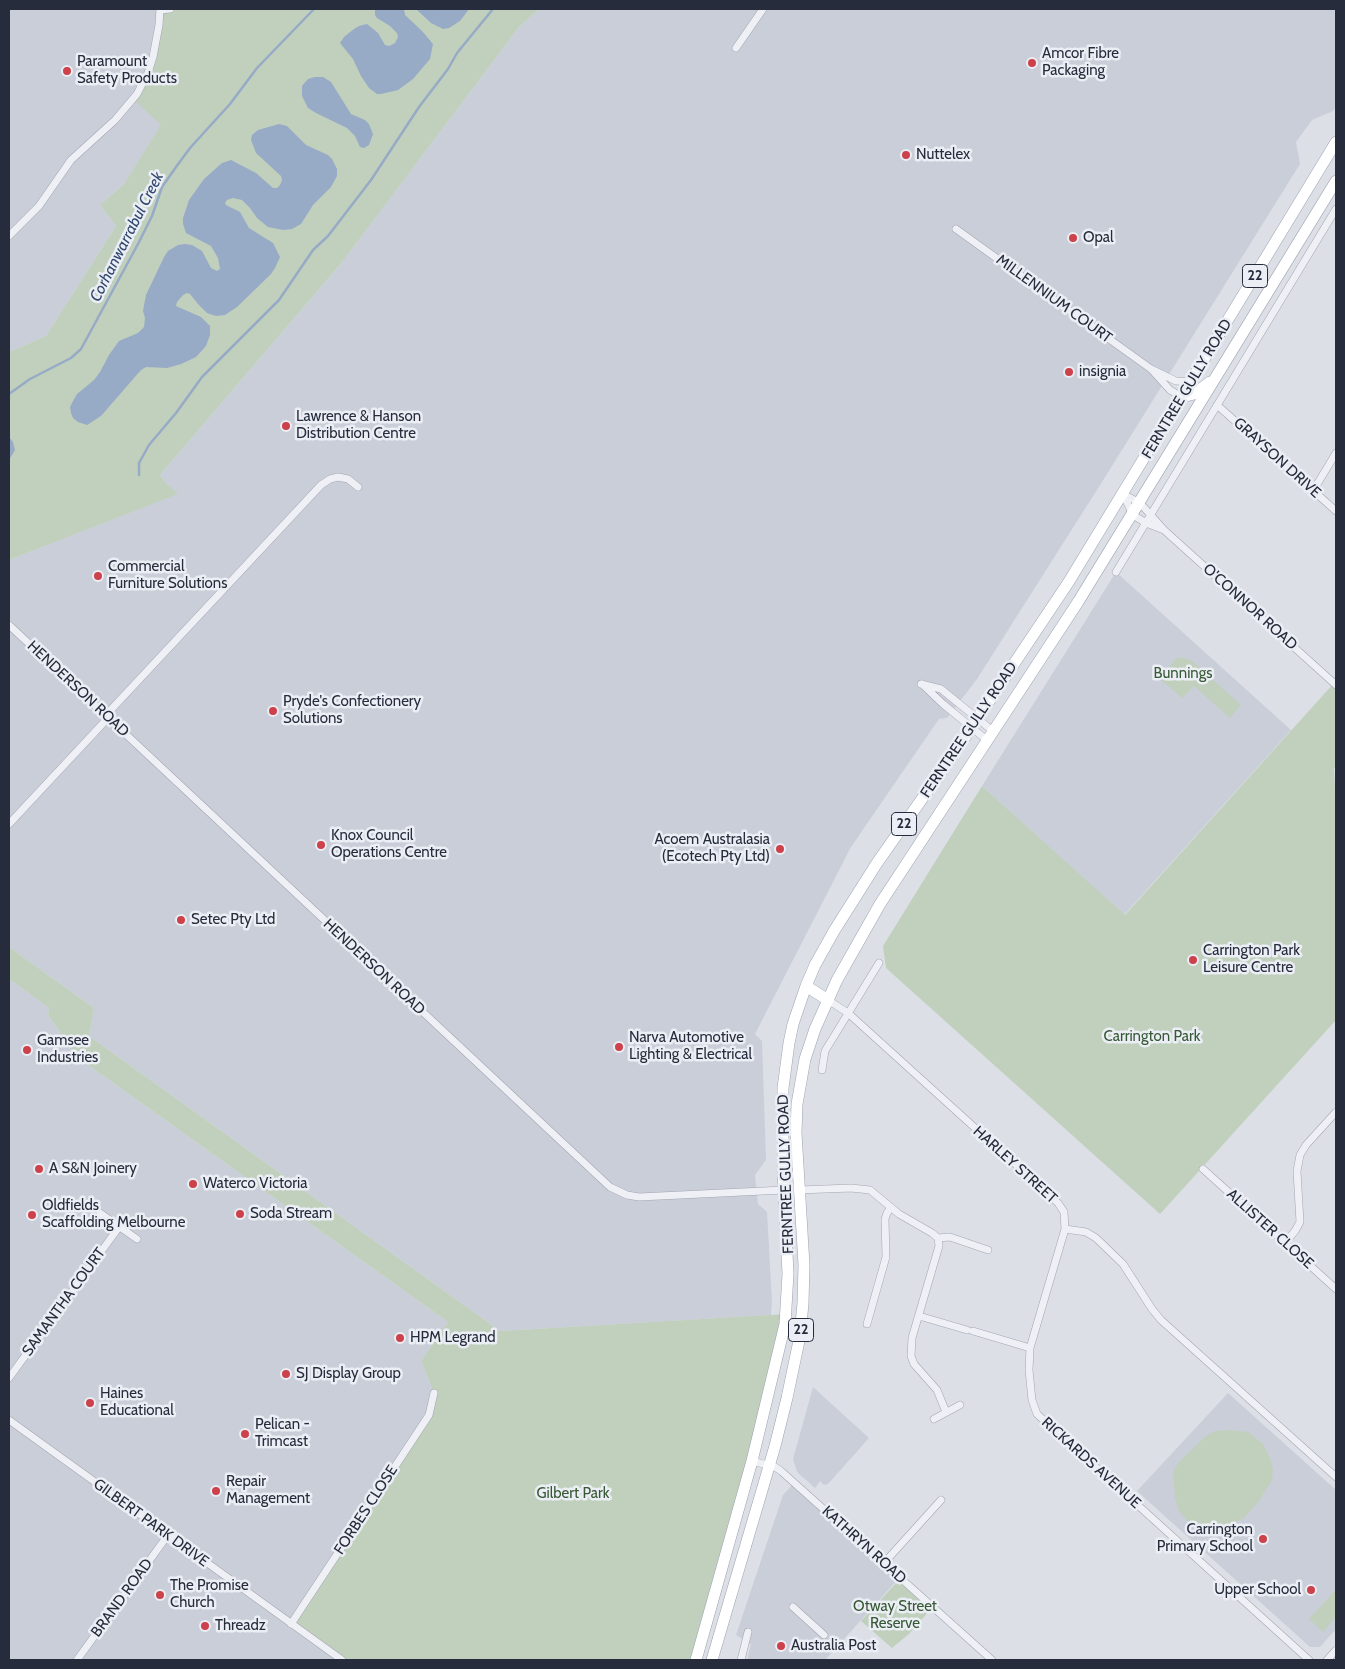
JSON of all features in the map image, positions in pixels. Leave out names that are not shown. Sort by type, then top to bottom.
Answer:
[{"type":"main road","name":"FERNTREE GULLY ROAD","points":[[696,1660],[752,1461],[776,1368],[787,1311],[788,1262],[782,1141],[783,1088],[793,1024],[806,986],[815,965],[834,931],[877,863],[975,723],[1068,583],[1190,382],[1332,157],[1336,143]]},
{"type":"main road","name":"FERNTREE GULLY ROAD","points":[[712,1660],[769,1466],[787,1398],[802,1324],[804,1265],[796,1133],[800,1082],[815,1029],[848,959],[880,904],[1133,515],[1336,181]]},
{"type":"main road","points":[[1182,397],[1194,394],[1217,376]]},
{"type":"main road","points":[[806,986],[828,1000]]},
{"type":"main road","points":[[784,1190],[799,1190]]},
{"type":"main road","points":[[708,1616],[723,1620]]},
{"type":"street","points":[[10,234],[39,206],[71,160],[115,120],[137,94],[154,56],[160,9],[170,9]]},
{"type":"street","points":[[736,48],[763,9]]},
{"type":"street","points":[[1116,572],[1336,209]]},
{"type":"street","name":"MILLENNIUM COURT","points":[[956,229],[1151,369],[1176,381],[1190,382]]},
{"type":"street","name":"MILLENNIUM COURT","points":[[1151,369],[1170,390],[1182,397]]},
{"type":"street","name":"GRAYSON DRIVE","points":[[1217,405],[1336,511]]},
{"type":"street","points":[[1313,491],[1336,453]]},
{"type":"street","points":[[9,824],[321,485],[330,479],[338,477],[348,479],[358,487]]},
{"type":"street","points":[[1123,494],[1133,515]]},
{"type":"street","name":"O'CONNOR ROAD","points":[[1123,494],[1140,503],[1164,530],[1336,685]]},
{"type":"street","name":"O'CONNOR ROAD","points":[[1133,515],[1146,523],[1164,530]]},
{"type":"street","name":"HENDERSON ROAD","points":[[9,626],[610,1187],[626,1195],[639,1197],[784,1190]]},
{"type":"street","points":[[921,684],[941,689],[991,736],[975,723],[921,684]]},
{"type":"street","points":[[822,1070],[825,1051],[879,963]]},
{"type":"street","name":"HARLEY STREET","points":[[828,1000],[848,1014],[1058,1203],[1064,1212],[1065,1229]]},
{"type":"street","points":[[1285,1242],[1300,1222],[1298,1171],[1300,1155],[1306,1145],[1336,1112]]},
{"type":"street","name":"ALLISTER CLOSE","points":[[1203,1169],[1336,1289]]},
{"type":"street","points":[[799,1190],[866,1189],[874,1192],[891,1207],[938,1238],[950,1237],[988,1250]]},
{"type":"street","points":[[866,1324],[886,1257],[885,1219],[891,1207]]},
{"type":"street","points":[[100,1213],[137,1239]]},
{"type":"street","name":"SAMANTHA COURT","points":[[9,1378],[119,1227]]},
{"type":"street","points":[[1065,1229],[1086,1232],[1096,1238],[1123,1264],[1161,1320],[1336,1477]]},
{"type":"street","name":"RICKARDS AVENUE","points":[[1065,1229],[1030,1348],[1029,1370],[1034,1409],[1041,1418],[1309,1660]]},
{"type":"street","points":[[938,1238],[939,1246],[912,1338],[911,1356],[914,1364],[937,1390],[946,1412]]},
{"type":"street","points":[[919,1316],[1030,1348]]},
{"type":"street","name":"FORBES CLOSE","points":[[291,1624],[429,1415],[434,1393]]},
{"type":"street","points":[[934,1419],[960,1405]]},
{"type":"street","name":"GILBERT PARK DRIVE","points":[[9,1420],[342,1660]]},
{"type":"street","name":"KATHRYN ROAD","points":[[752,1461],[781,1470],[992,1660]]},
{"type":"street","points":[[884,1563],[942,1500]]},
{"type":"street","name":"BRAND ROAD","points":[[77,1660],[168,1535]]},
{"type":"street","points":[[793,1607],[824,1635]]},
{"type":"street","points":[[741,1660],[748,1632]]},
{"type":"street","points":[[1327,1660],[1336,1650]]},
{"type":"shaded area","points":[[9,9],[170,9],[162,125],[124,184],[100,205],[116,226],[46,336],[9,352]]},
{"type":"shaded area","points":[[539,9],[1336,9],[1336,106],[1333,111],[1312,120],[1296,142],[1300,164],[1102,482],[977,679],[947,718],[939,719],[851,847],[755,1034],[762,1041],[766,1160],[755,1175],[758,1204],[767,1212],[772,1301],[771,1315],[500,1331],[89,1036],[94,1008],[9,947],[9,560],[177,494],[160,475],[343,261],[519,27]]},
{"type":"shaded area","points":[[1116,572],[1291,730],[1124,915],[982,786]]},
{"type":"shaded area","points":[[9,979],[49,1008],[48,1015],[77,1057],[448,1322],[421,1361],[434,1393],[341,1660],[9,1660]]},
{"type":"shaded area","points":[[813,1387],[869,1438],[828,1484],[824,1485],[820,1481],[815,1488],[797,1472],[793,1459]]},
{"type":"shaded area","name":"Carrington Primary School","points":[[1228,1393],[1336,1490],[1336,1629],[1320,1647],[1310,1647],[1137,1491]]},
{"type":"shaded area","points":[[795,1482],[900,1577],[825,1660],[747,1660],[751,1644],[736,1635],[783,1495]]},
{"type":"green space","points":[[539,9],[519,27],[343,261],[160,475],[178,494],[9,560],[9,352],[46,336],[116,226],[100,205],[124,184],[161,125],[133,99],[148,73],[160,10]]},
{"type":"green space","name":"Bunnings","points":[[1178,657],[1191,660],[1241,705],[1230,718],[1194,686],[1182,698],[1159,678]]},
{"type":"green space","name":"Carrington Park","points":[[1334,683],[1336,685],[1336,767],[1334,768],[1336,808],[1336,1020],[1160,1214],[886,968],[883,946],[982,786],[1125,915]]},
{"type":"green space","name":"Gilbert Park","points":[[9,947],[94,1008],[89,1036],[500,1331],[786,1314],[696,1660],[341,1660],[291,1624],[429,1415],[434,1393],[421,1361],[448,1322],[77,1057],[48,1015],[49,1008],[9,979]]},
{"type":"green space","points":[[1215,1431],[1248,1432],[1263,1444],[1271,1461],[1273,1470],[1272,1480],[1259,1501],[1244,1518],[1215,1533],[1204,1534],[1191,1525],[1179,1511],[1175,1498],[1173,1472],[1179,1462],[1206,1436]]},
{"type":"green space","name":"Otway Street Reserve","points":[[898,1581],[930,1610],[909,1634],[892,1648],[861,1621]]},
{"type":"green space","points":[[1335,1591],[1336,1617],[1323,1632],[1309,1619]]},
{"type":"water","points":[[375,9],[404,9],[405,15],[433,44],[430,59],[413,79],[398,90],[381,94],[377,94],[369,88],[353,59],[340,43],[354,29],[367,24],[378,33],[385,45],[389,46],[395,43],[398,37],[397,33],[377,18]]},
{"type":"water","points":[[416,9],[469,9],[460,21],[449,28],[443,29],[431,23]]},
{"type":"water","points":[[323,77],[331,82],[351,114],[365,120],[369,124],[373,134],[369,145],[364,148],[360,147],[355,136],[347,128],[308,108],[302,96],[302,86],[308,79]]},
{"type":"water","points":[[279,124],[287,126],[306,145],[328,155],[332,159],[337,169],[337,176],[331,187],[313,205],[301,224],[292,229],[283,230],[268,227],[257,218],[242,200],[233,198],[227,200],[226,205],[240,212],[249,228],[273,243],[280,257],[271,274],[237,307],[225,315],[216,316],[207,313],[190,294],[183,295],[176,306],[201,317],[210,326],[210,335],[206,346],[196,357],[181,364],[167,368],[146,367],[141,370],[101,416],[87,425],[78,422],[71,413],[70,407],[73,401],[77,394],[94,380],[119,341],[138,333],[144,327],[145,318],[143,311],[146,295],[168,251],[178,245],[192,245],[202,251],[211,268],[217,271],[220,269],[218,258],[211,246],[186,233],[183,224],[189,200],[204,179],[222,163],[231,160],[256,173],[273,188],[277,188],[280,185],[281,176],[256,153],[251,140],[252,135],[258,130]]},
{"type":"water","points":[[9,437],[13,442],[15,450],[9,460]]},
{"type":"waterway","name":"Corhanwarrabul Creek","points":[[9,394],[30,379],[71,358],[81,349],[138,244],[152,216],[162,187],[190,148],[230,104],[257,68],[314,9]]},
{"type":"waterway","points":[[139,475],[139,463],[149,445],[176,413],[202,377],[279,300],[313,250],[328,236],[371,180],[419,107],[448,69],[457,53],[493,9]]},
{"type":"place","name":"Amcor Fibre Packaging","points":[[1032,63]]},
{"type":"place","name":"Paramount Safety Products","points":[[67,71]]},
{"type":"place","name":"Nuttelex","points":[[906,155]]},
{"type":"place","name":"Opal","points":[[1073,238]]},
{"type":"place","name":"insignia","points":[[1069,372]]},
{"type":"place","name":"Lawrence & Hanson Distribution Centre","points":[[286,426]]},
{"type":"place","name":"Commercial Furniture Solutions","points":[[98,576]]},
{"type":"place","name":"Pryde's Confectionery Solutions","points":[[273,711]]},
{"type":"place","name":"Knox Council Operations Centre","points":[[321,845]]},
{"type":"place","name":"Acoem Australasia (Ecotech Pty Ltd)","points":[[780,849]]},
{"type":"place","name":"Setec Pty Ltd","points":[[181,920]]},
{"type":"place","name":"Carrington Park Leisure Centre","points":[[1193,960]]},
{"type":"place","name":"Narva Automotive Lighting & Electrical","points":[[619,1047]]},
{"type":"place","name":"Gamsee Industries","points":[[27,1050]]},
{"type":"place","name":"A S&N Joinery","points":[[39,1169]]},
{"type":"place","name":"Waterco Victoria","points":[[193,1184]]},
{"type":"place","name":"Soda Stream","points":[[240,1214]]},
{"type":"place","name":"Oldfields Scaffolding Melbourne","points":[[32,1215]]},
{"type":"place","name":"HPM Legrand","points":[[400,1338]]},
{"type":"place","name":"SJ Display Group","points":[[286,1374]]},
{"type":"place","name":"Haines Educational","points":[[90,1403]]},
{"type":"place","name":"Pelican - Trimcast","points":[[245,1434]]},
{"type":"place","name":"Repair Management","points":[[216,1491]]},
{"type":"place","name":"Carrington Primary School","points":[[1263,1539]]},
{"type":"place","name":"Upper School","points":[[1311,1590]]},
{"type":"place","name":"The Promise Church","points":[[160,1595]]},
{"type":"place","name":"Threadz","points":[[205,1626]]},
{"type":"place","name":"Australia Post","points":[[781,1646]]}]
